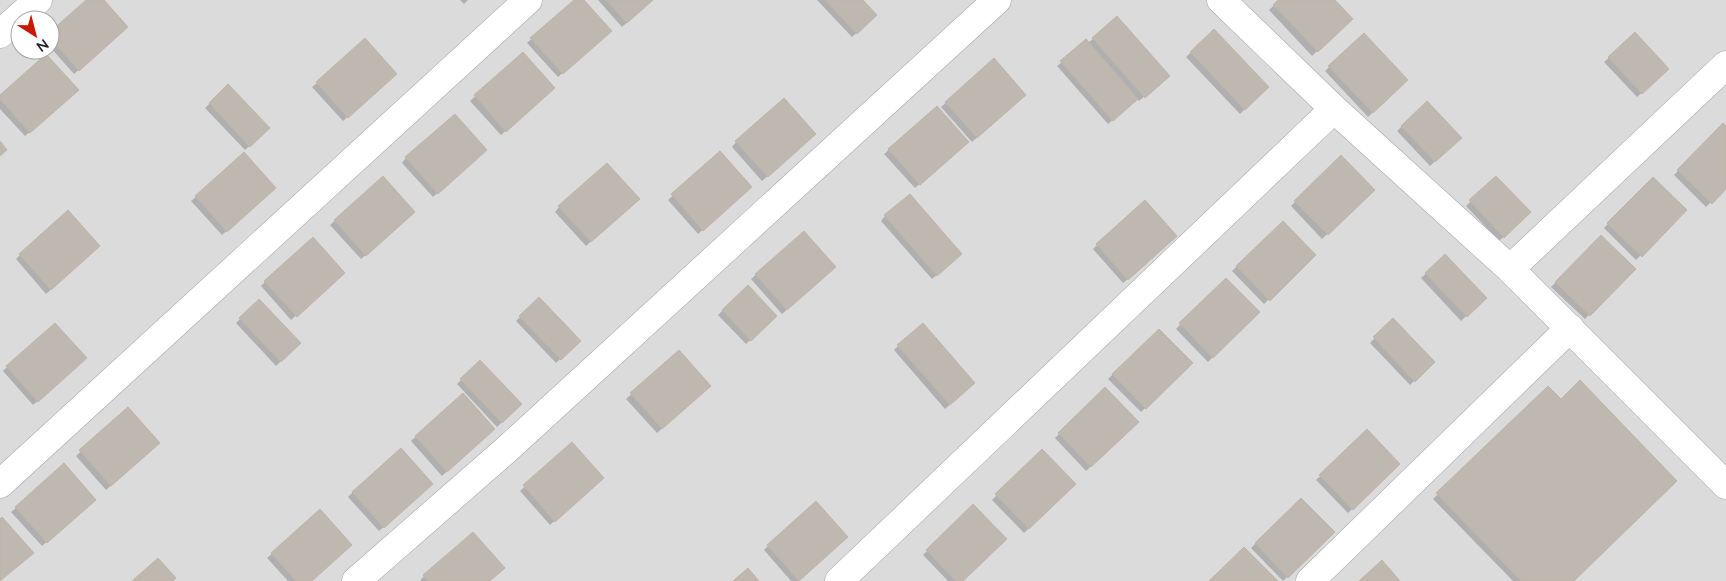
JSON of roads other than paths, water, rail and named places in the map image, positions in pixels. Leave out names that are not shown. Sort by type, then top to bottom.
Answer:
[{"type":"street","points":[[0,34],[38,0]]},
{"type":"street","points":[[0,484],[528,0]]},
{"type":"street","points":[[356,581],[506,450],[997,0]]},
{"type":"street","points":[[1221,0],[1334,109],[1510,269],[1726,485]]},
{"type":"street","points":[[1510,269],[1726,65]]},
{"type":"street","points":[[839,581],[1334,109]]},
{"type":"street","points":[[1310,581],[1570,328]]}]
